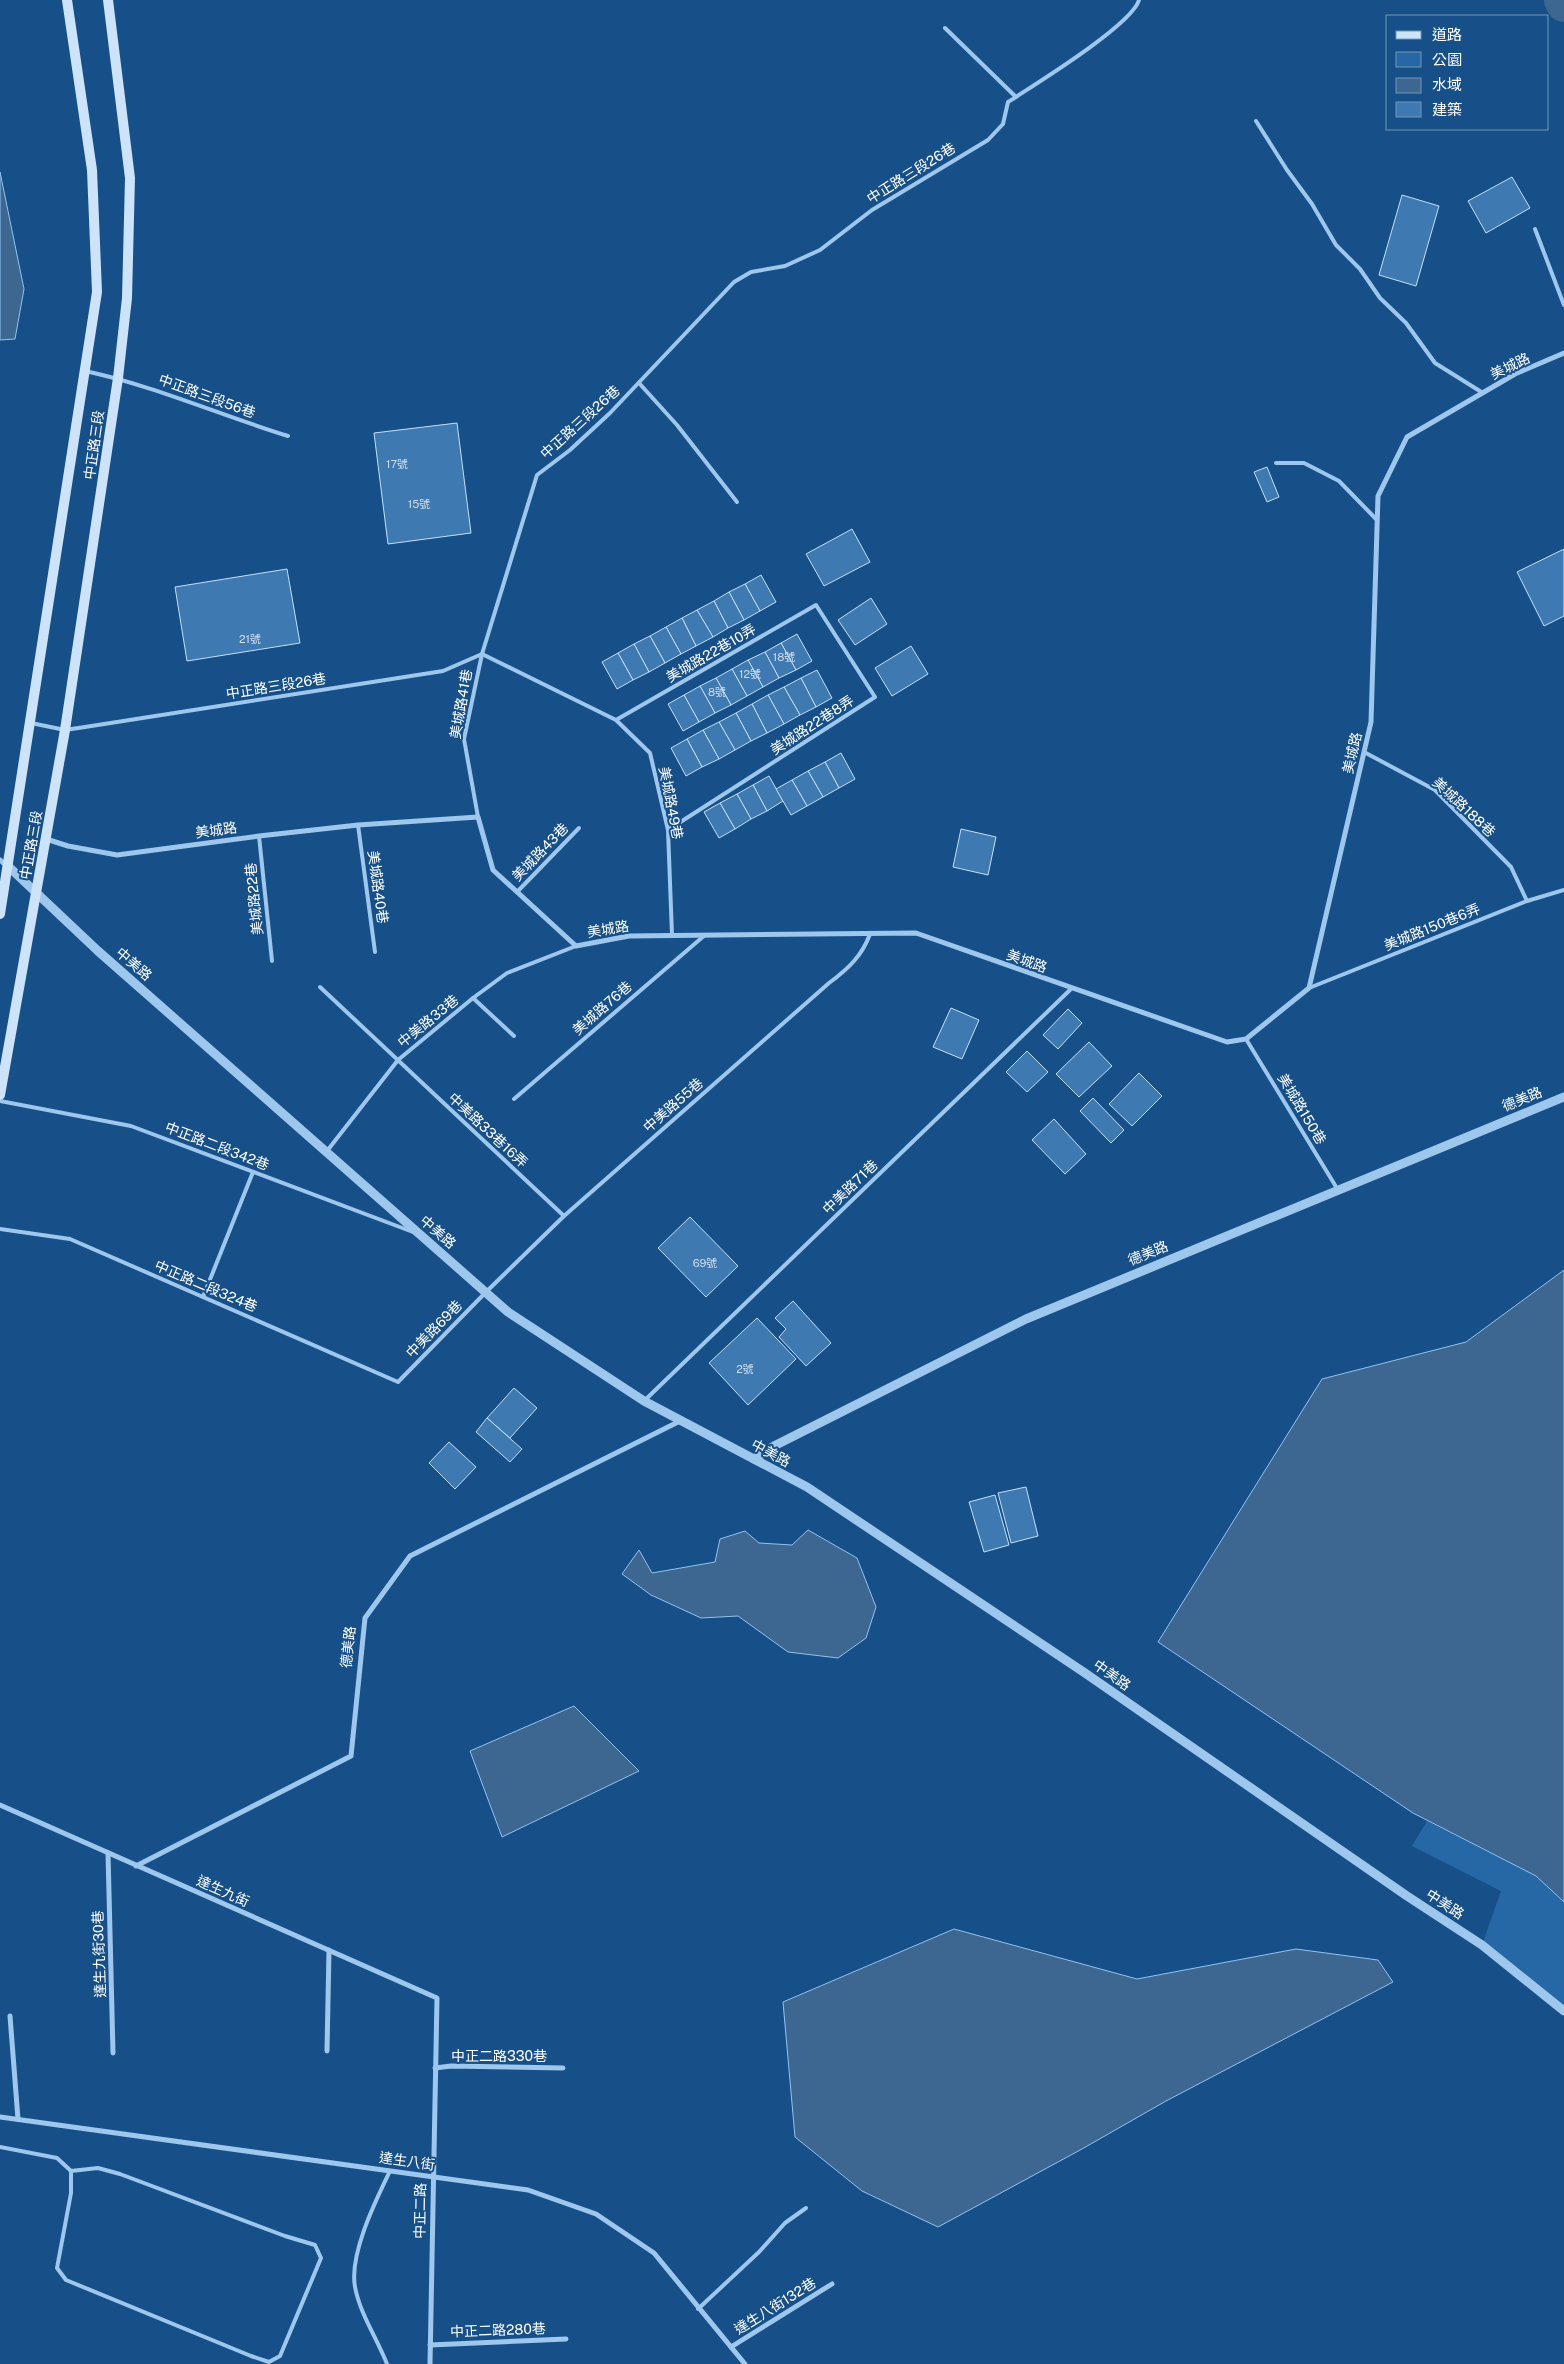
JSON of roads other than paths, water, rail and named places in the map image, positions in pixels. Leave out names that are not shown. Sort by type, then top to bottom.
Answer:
[{"type":"main road","name":"中正路三段","points":[[0,914],[9,867],[97,292],[92,179],[67,0]]},
{"type":"main road","name":"中正路三段","points":[[0,1095],[65,730],[118,378],[127,298],[130,178],[108,0]]},
{"type":"street","name":"美城路","points":[[1309,988],[1371,722],[1378,496],[1407,437],[1515,374],[1564,353]]},
{"type":"street","name":"美城路","points":[[46,839],[117,855],[358,825],[478,817],[492,870],[576,946],[629,936],[916,933],[1227,1042],[1246,1039]]},
{"type":"street","points":[[0,860],[9,867]]},
{"type":"street","name":"中美路","points":[[9,867],[98,951],[508,1312],[644,1401],[807,1487],[1085,1673],[1399,1891],[1482,1945],[1564,2011]]},
{"type":"street","points":[[1246,1039],[1309,988]]},
{"type":"street","name":"德美路","points":[[754,1459],[774,1446],[1026,1319],[1564,1097]]},
{"type":"street","name":"德美路","points":[[136,1866],[350,1756],[365,1618],[410,1556],[680,1420]]},
{"type":"street","name":"達生九街","points":[[0,1805],[437,1998]]},
{"type":"street","name":"達生九街30巷","points":[[108,1853],[113,2053]]},
{"type":"street","points":[[327,2051],[329,1950]]},
{"type":"street","name":"中正二路","points":[[430,2364],[432,2176],[437,1998]]},
{"type":"street","points":[[10,2016],[18,2120]]},
{"type":"street","name":"中正二路330巷","points":[[435,2068],[451,2066],[562,2068]]},
{"type":"street","name":"達生八街","points":[[0,2117],[528,2190],[596,2214],[654,2253],[745,2364]]},
{"type":"street","name":"達生八街132巷","points":[[731,2347],[832,2284]]},
{"type":"street","name":"中正二路280巷","points":[[430,2345],[566,2339]]},
{"type":"lane","name":"中正路三段26巷","points":[[31,723],[65,730],[443,671],[482,654],[537,475],[570,450],[639,383],[734,282],[751,272],[785,266],[820,250],[872,210],[988,140],[1003,124],[1008,102],[1110,33],[1137,6],[1138,0]]},
{"type":"lane","points":[[946,28],[1016,97]]},
{"type":"lane","points":[[1256,121],[1287,170],[1312,204],[1336,245],[1360,269],[1380,298],[1406,324],[1435,363],[1483,392]]},
{"type":"lane","points":[[1535,229],[1564,306]]},
{"type":"lane","name":"中正路三段56巷","points":[[85,371],[118,378],[196,402],[247,423],[288,436]]},
{"type":"lane","points":[[639,383],[677,425],[736,502]]},
{"type":"lane","points":[[1276,464],[1304,463],[1338,481],[1377,520]]},
{"type":"lane","name":"美城路22巷10弄","points":[[616,720],[816,605]]},
{"type":"lane","name":"美城路22巷8弄","points":[[668,830],[876,697],[816,605]]},
{"type":"lane","name":"美城路49巷","points":[[482,654],[616,720],[650,753],[668,830],[672,935]]},
{"type":"lane","name":"美城路41巷","points":[[478,817],[464,739],[482,654]]},
{"type":"lane","name":"美城路188巷","points":[[1364,752],[1435,790],[1511,867],[1527,901]]},
{"type":"lane","name":"美城路40巷","points":[[358,825],[375,952]]},
{"type":"lane","name":"美城路43巷","points":[[517,892],[579,828]]},
{"type":"lane","name":"美城路22巷","points":[[259,836],[272,961]]},
{"type":"lane","name":"美城路150巷6弄","points":[[1309,988],[1527,901],[1564,890]]},
{"type":"lane","name":"中美路55巷","points":[[486,1292],[564,1216],[829,983],[849,968],[864,949],[870,934]]},
{"type":"lane","name":"美城路76巷","points":[[514,1099],[705,935]]},
{"type":"lane","name":"中美路33巷","points":[[325,1152],[398,1060],[473,998],[508,973],[576,946]]},
{"type":"lane","name":"中美路33巷16弄","points":[[320,987],[564,1216]]},
{"type":"lane","name":"中美路71巷","points":[[644,1401],[1072,988]]},
{"type":"lane","points":[[473,998],[514,1036]]},
{"type":"lane","name":"美城路150巷","points":[[1246,1039],[1338,1190]]},
{"type":"lane","name":"中正路二段342巷","points":[[0,1101],[131,1126],[420,1235]]},
{"type":"lane","points":[[203,1297],[253,1172]]},
{"type":"lane","name":"中正路二段324巷","points":[[0,1229],[70,1239],[398,1382]]},
{"type":"lane","name":"中美路69巷","points":[[398,1382],[486,1292]]},
{"type":"lane","points":[[0,2147],[57,2158],[71,2171],[71,2194],[57,2268],[66,2280],[251,2356],[269,2362],[280,2356],[321,2258],[315,2245],[285,2236],[120,2174],[98,2168],[71,2171]]},
{"type":"lane","points":[[387,2364],[364,2314],[355,2286],[356,2263],[363,2235],[390,2170]]},
{"type":"lane","points":[[698,2309],[758,2252],[785,2223],[806,2208]]},
{"type":"water","points":[[0,172],[24,289],[15,339],[0,340]]},
{"type":"water","points":[[1564,1270],[1564,1902],[1536,1876],[1413,1813],[1158,1642],[1322,1379],[1466,1342]]},
{"type":"water","points":[[808,1530],[857,1558],[876,1607],[866,1638],[838,1658],[788,1652],[738,1616],[701,1618],[651,1595],[622,1574],[639,1550],[652,1573],[715,1562],[720,1539],[745,1531],[759,1543],[792,1545]]},
{"type":"water","points":[[574,1706],[639,1771],[502,1837],[470,1751]]},
{"type":"water","points":[[954,1929],[1137,1979],[1296,1949],[1378,1960],[1393,1982],[1166,2101],[938,2227],[862,2191],[795,2137],[783,2002]]},
{"type":"waterway","points":[[1562,0],[1564,4]]}]
